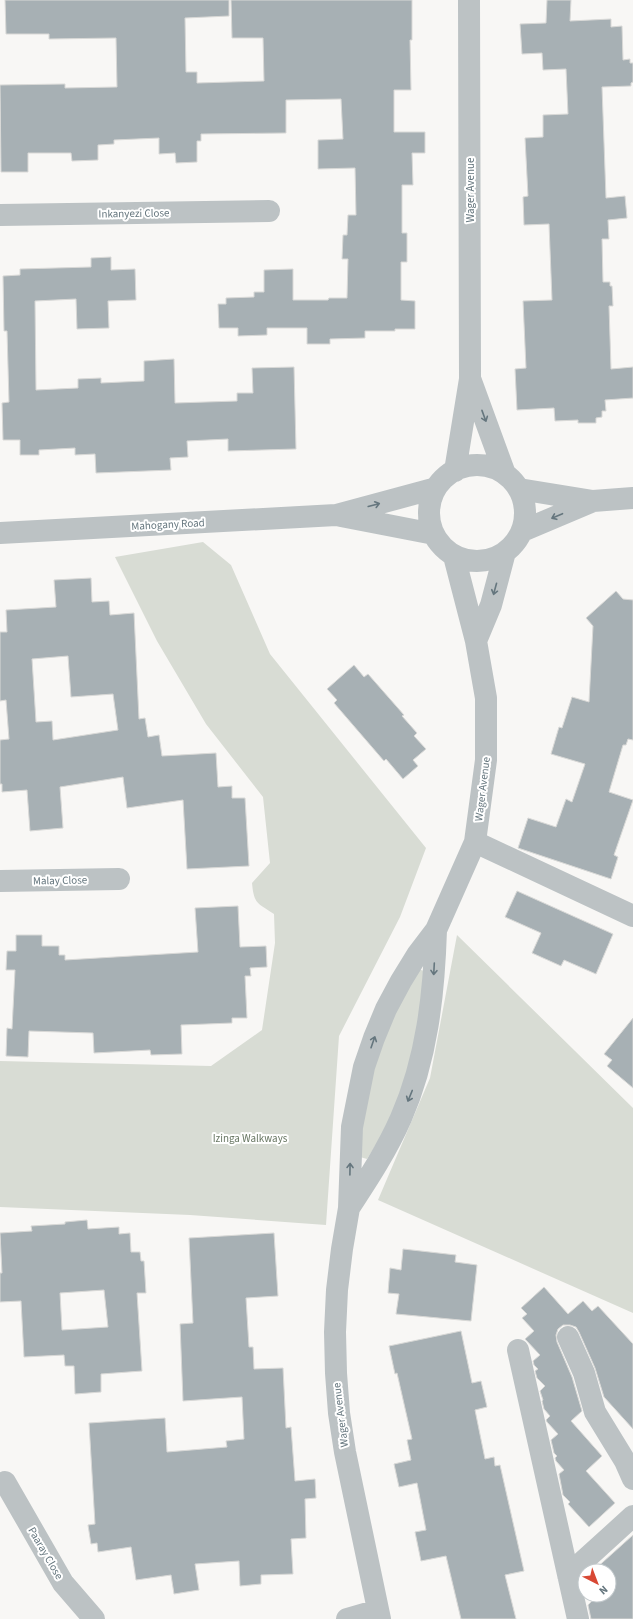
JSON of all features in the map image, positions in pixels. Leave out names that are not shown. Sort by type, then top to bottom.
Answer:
[{"type":"street","name":"Wager Avenue","points":[[455,471],[470,379],[469,0]]},
{"type":"street","name":"Inkanyezi Close","points":[[0,215],[269,211]]},
{"type":"street","name":"Wager Avenue","points":[[470,379],[512,482]]},
{"type":"street","points":[[478,465],[494,468],[512,482],[525,505],[525,521],[520,536],[511,548],[498,557],[484,561],[468,561],[454,556],[442,547],[434,534],[429,520],[430,503],[436,488],[447,475],[455,471],[462,467],[478,465]]},
{"type":"street","points":[[512,482],[593,501],[633,498]]},
{"type":"street","name":"Mahogany Road","points":[[0,533],[336,515],[436,488]]},
{"type":"street","points":[[522,531],[593,501]]},
{"type":"street","name":"Mahogany Road","points":[[336,515],[434,534]]},
{"type":"street","points":[[476,641],[491,605],[505,552]]},
{"type":"street","name":"Wager Avenue","points":[[379,1614],[345,1452],[339,1413],[335,1332],[337,1290],[349,1208],[352,1127],[364,1067],[374,1038],[397,988],[417,955],[436,930],[475,842],[486,760],[486,698],[476,641],[454,556]]},
{"type":"street","points":[[475,842],[633,916]]},
{"type":"street","name":"Malay Close","points":[[0,881],[119,879]]},
{"type":"street","name":"Wager Avenue","points":[[349,1208],[389,1143],[401,1118],[412,1089],[423,1050],[430,1010],[435,970],[436,930]]},
{"type":"street","points":[[568,1337],[584,1373],[595,1412],[625,1461],[633,1479]]},
{"type":"street","points":[[518,1350],[578,1619]]},
{"type":"street","name":"Paaray Close","points":[[5,1482],[63,1583],[94,1619]]},
{"type":"street","points":[[568,1575],[633,1516]]},
{"type":"street","points":[[347,1619],[379,1614]]},
{"type":"green space","name":"Izinga Walkways","points":[[203,542],[231,565],[270,654],[426,848],[400,917],[339,1036],[326,1225],[190,1215],[0,1207],[0,1061],[211,1066],[262,1030],[275,943],[274,914],[257,902],[252,883],[270,863],[263,797],[206,724],[157,641],[115,557]]},
{"type":"green space","points":[[457,935],[633,1108],[633,1313],[378,1200],[430,1078]]},
{"type":"green space","points":[[418,969],[424,971],[422,1005],[409,1072],[384,1132],[367,1159],[360,1157],[365,1099],[383,1037]]},
{"type":"building","points":[[5,0],[229,0],[229,16],[185,18],[186,72],[197,72],[197,83],[264,81],[263,38],[232,38],[231,0],[412,0],[412,40],[410,40],[411,90],[394,90],[394,132],[425,132],[425,153],[412,153],[413,185],[402,185],[402,233],[407,233],[407,262],[401,262],[401,300],[415,301],[415,329],[365,331],[365,338],[330,339],[330,344],[307,344],[307,328],[267,328],[267,335],[238,336],[238,328],[219,328],[218,304],[226,304],[226,298],[254,297],[254,292],[264,292],[264,270],[293,269],[293,300],[328,300],[329,298],[347,298],[348,259],[342,259],[343,235],[347,235],[348,215],[356,215],[355,168],[318,169],[318,140],[343,139],[341,99],[286,100],[286,133],[201,134],[201,141],[197,141],[197,162],[176,163],[175,153],[159,154],[159,138],[114,140],[114,144],[98,145],[98,160],[72,161],[71,153],[28,153],[28,172],[1,172],[0,85],[65,84],[65,88],[117,87],[116,38],[49,39],[49,34],[6,34]]},
{"type":"building","points":[[547,0],[571,0],[570,21],[611,19],[611,27],[622,26],[623,60],[630,59],[630,63],[633,63],[633,82],[631,83],[631,86],[602,87],[606,198],[625,196],[627,218],[608,220],[609,239],[602,239],[603,282],[610,282],[610,286],[612,286],[613,306],[609,306],[611,369],[633,367],[633,398],[605,400],[606,411],[602,411],[602,417],[596,418],[596,423],[578,423],[578,420],[555,421],[554,408],[517,410],[515,369],[526,368],[523,301],[552,300],[549,224],[524,225],[523,197],[528,196],[525,138],[543,137],[543,115],[568,114],[566,69],[543,70],[542,53],[522,54],[520,24],[546,23]]},
{"type":"building","points":[[111,257],[111,270],[135,269],[136,300],[108,301],[109,328],[77,329],[76,299],[35,301],[36,390],[78,388],[78,379],[101,378],[101,383],[144,381],[144,361],[174,359],[175,403],[237,401],[237,393],[253,393],[252,368],[294,367],[296,449],[228,451],[228,439],[187,441],[188,457],[170,458],[171,470],[96,473],[95,454],[75,455],[75,448],[39,450],[39,455],[20,455],[20,440],[3,440],[2,403],[9,402],[7,331],[4,331],[3,276],[20,275],[20,269],[91,267],[91,258]]},
{"type":"building","points":[[91,578],[92,602],[109,601],[110,615],[134,613],[139,719],[145,718],[148,737],[159,735],[162,756],[216,753],[218,787],[232,786],[232,798],[245,798],[249,866],[187,869],[183,800],[127,808],[123,777],[60,787],[63,828],[30,831],[27,790],[2,792],[2,784],[0,784],[0,740],[9,739],[6,700],[0,701],[0,632],[7,632],[6,610],[56,607],[54,580]],"holes":[[[68,656],[71,697],[113,694],[118,730],[53,740],[52,721],[36,722],[32,659]]]},
{"type":"building","points":[[616,591],[623,599],[633,600],[633,740],[628,739],[626,745],[623,745],[609,792],[633,800],[614,855],[618,857],[611,879],[518,848],[528,818],[556,827],[566,799],[572,802],[585,764],[551,754],[559,727],[562,728],[572,697],[589,702],[593,626],[586,618]]},
{"type":"building","points":[[354,665],[364,677],[368,674],[404,715],[402,716],[417,733],[414,736],[426,749],[413,760],[418,766],[403,779],[386,759],[384,761],[334,703],[337,700],[327,689]]},
{"type":"building","points":[[517,891],[613,934],[596,974],[564,960],[561,966],[532,953],[541,933],[505,917]]},
{"type":"building","points":[[238,906],[240,947],[266,946],[267,967],[250,968],[251,976],[245,976],[247,1018],[232,1018],[232,1023],[181,1025],[182,1054],[151,1055],[150,1050],[94,1053],[93,1033],[29,1031],[28,1057],[6,1056],[7,1028],[12,1029],[15,970],[6,970],[7,951],[16,951],[16,935],[42,935],[42,946],[59,946],[59,955],[65,955],[65,960],[198,952],[195,908]]},
{"type":"building","points":[[633,1018],[633,1088],[607,1066],[612,1060],[604,1054]]},
{"type":"building","points":[[87,1220],[88,1229],[119,1227],[119,1234],[130,1233],[131,1252],[140,1252],[141,1261],[144,1261],[146,1293],[137,1293],[142,1371],[101,1374],[101,1392],[75,1394],[74,1366],[65,1366],[64,1355],[24,1357],[21,1301],[0,1302],[0,1273],[2,1273],[0,1233],[32,1231],[31,1226],[65,1224],[65,1222]],"holes":[[[104,1290],[108,1327],[62,1330],[60,1293]]]},
{"type":"building","points":[[274,1233],[278,1296],[246,1298],[249,1347],[253,1347],[254,1369],[283,1368],[286,1428],[291,1427],[295,1481],[315,1479],[316,1498],[305,1499],[306,1538],[291,1539],[293,1574],[261,1575],[261,1584],[240,1586],[239,1561],[195,1564],[199,1590],[174,1594],[171,1575],[136,1580],[131,1547],[98,1552],[97,1543],[91,1544],[88,1525],[95,1524],[89,1423],[165,1418],[167,1452],[227,1447],[226,1441],[244,1439],[242,1397],[183,1401],[180,1324],[193,1323],[189,1238]]},
{"type":"building","points":[[403,1249],[456,1255],[455,1262],[477,1265],[471,1321],[396,1314],[399,1294],[388,1293],[390,1268],[401,1270]]},
{"type":"building","points":[[544,1287],[568,1314],[583,1301],[592,1311],[598,1306],[633,1344],[633,1429],[604,1397],[595,1368],[576,1327],[563,1325],[558,1329],[556,1335],[557,1342],[572,1377],[582,1411],[571,1421],[602,1456],[586,1471],[615,1503],[589,1527],[568,1504],[570,1502],[563,1495],[559,1474],[564,1470],[556,1461],[555,1458],[557,1456],[554,1453],[551,1440],[558,1434],[546,1420],[550,1416],[544,1409],[540,1391],[545,1386],[537,1378],[535,1371],[538,1369],[534,1365],[533,1361],[540,1355],[525,1339],[534,1331],[522,1318],[527,1314],[521,1308]]},
{"type":"building","points":[[461,1331],[472,1383],[481,1381],[487,1407],[475,1410],[485,1459],[494,1457],[495,1466],[500,1465],[524,1571],[505,1575],[516,1619],[461,1619],[446,1556],[421,1561],[415,1532],[426,1530],[417,1483],[399,1487],[394,1464],[411,1460],[407,1440],[412,1439],[397,1373],[395,1374],[389,1346]]},
{"type":"building","points":[[633,1535],[633,1619],[591,1619],[588,1605],[590,1603],[617,1603],[617,1563],[602,1563]]}]
